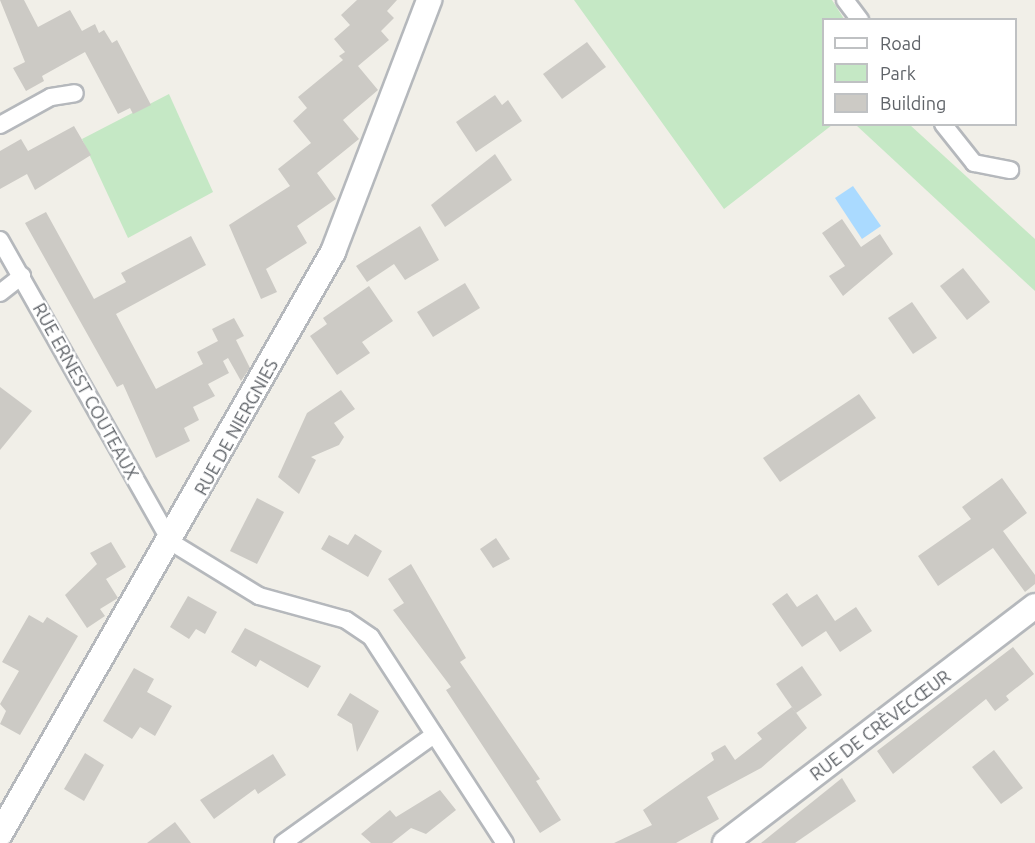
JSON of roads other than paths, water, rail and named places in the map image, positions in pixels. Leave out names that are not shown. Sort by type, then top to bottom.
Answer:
[{"type":"street","name":"RUE DE NIERGNIES","points":[[0,834],[171,542],[333,252],[429,0]]},
{"type":"street","points":[[845,0],[858,18]]},
{"type":"street","points":[[0,125],[51,97],[75,93]]},
{"type":"street","points":[[946,126],[974,163],[1010,170]]},
{"type":"street","name":"RUE ERNEST COUTEAUX","points":[[0,240],[171,542]]},
{"type":"street","points":[[0,293],[22,276]]},
{"type":"street","points":[[171,542],[259,596],[346,620],[371,637],[505,843]]},
{"type":"street","name":"RUE DE CRÈVECŒUR","points":[[725,843],[1035,606]]},
{"type":"street","points":[[284,843],[434,735]]},
{"type":"water","points":[[853,186],[881,226],[862,239],[835,198]]}]
